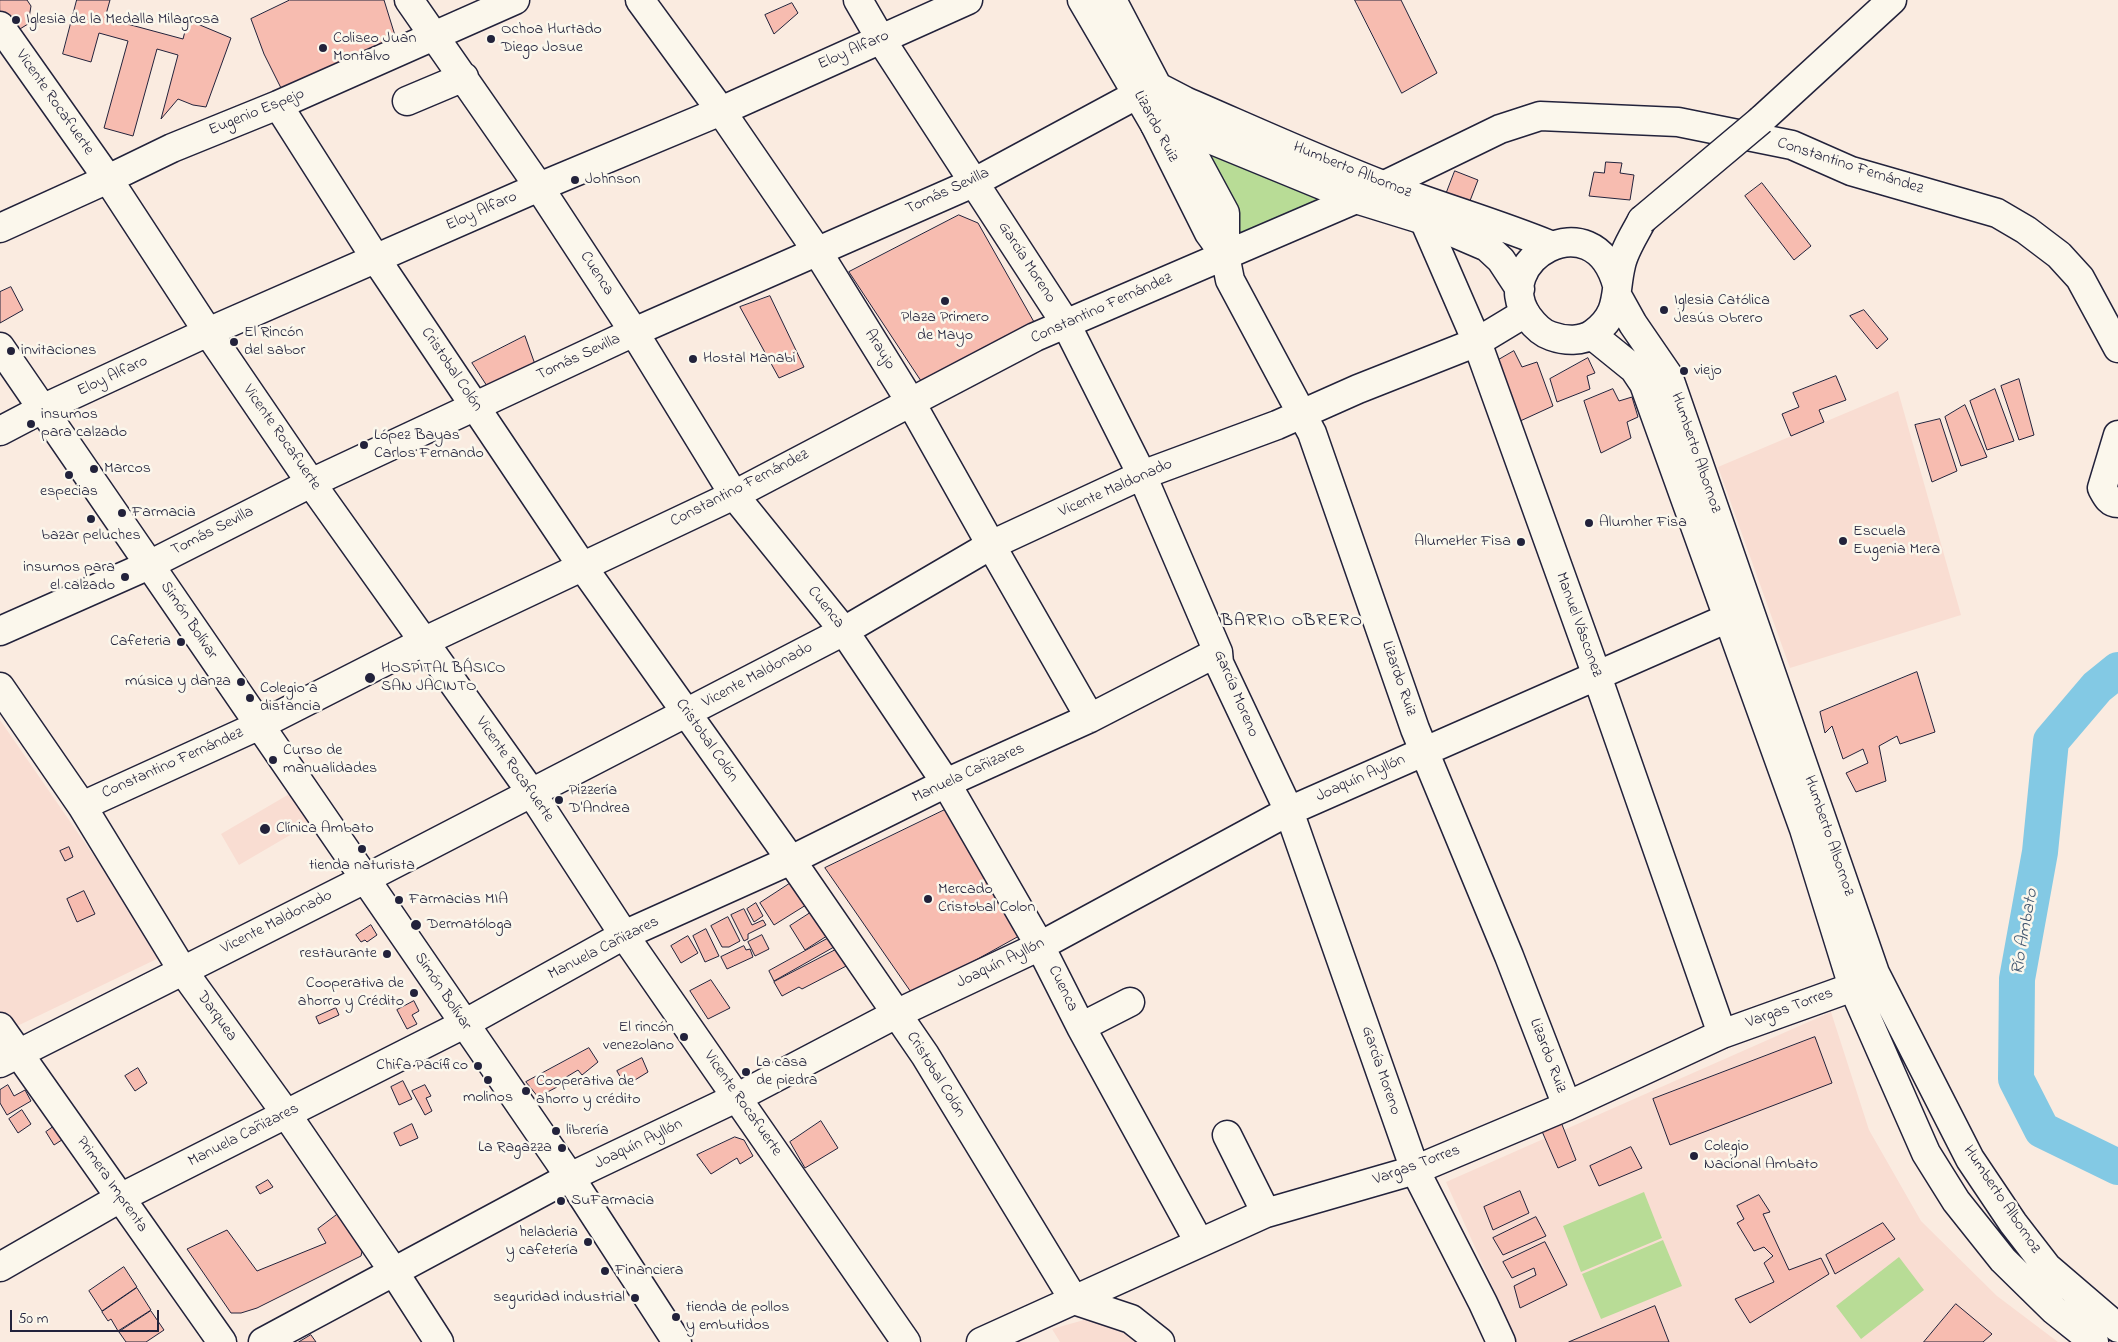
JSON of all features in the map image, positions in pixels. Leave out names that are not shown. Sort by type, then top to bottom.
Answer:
[{"type":"street","name":"Cuenca","points":[[409,0],[539,187],[634,332],[734,495],[844,631],[946,783],[1040,946],[1081,1027],[1200,1242]]},
{"type":"street","name":"Eugenio Espejo","points":[[0,228],[172,148],[436,37],[515,0]]},
{"type":"street","name":"Araujo","points":[[640,0],[721,111],[817,251],[910,401],[1090,718]]},
{"type":"street","name":"García Moreno","points":[[858,0],[880,38],[973,183],[1066,324],[1142,475],[1218,652],[1219,663],[1289,811],[1415,1170],[1501,1342]]},
{"type":"street","name":"Eloy Alfaro","points":[[0,431],[42,409],[208,332],[539,187],[721,111],[968,0]]},
{"type":"street","name":"Lizardo Ruiz","points":[[1082,0],[1148,91],[1167,125],[1225,213],[1226,256],[1230,280],[1312,433],[1424,751],[1567,1106]]},
{"type":"street","name":"Lizardo Ruiz","points":[[1112,0],[1148,91]]},
{"type":"street","points":[[1593,248],[1642,220],[1761,120],[1892,0]]},
{"type":"street","name":"Vicente Rocafuerte","points":[[0,26],[108,179],[208,332],[311,483],[531,792],[624,935],[906,1342]]},
{"type":"street","points":[[408,101],[464,77]]},
{"type":"street","name":"Tomás Sevilla","points":[[0,631],[149,564],[311,483],[634,332],[973,183],[1148,91]]},
{"type":"street","name":"Humberto Albornoz","points":[[1148,91],[1185,101],[1384,186],[1506,228],[1550,246]]},
{"type":"street","name":"Cristobal Colón","points":[[278,105],[376,259],[582,566],[925,1055],[1074,1300]]},
{"type":"street","name":"Constantino Fernández","points":[[82,806],[260,725],[425,642],[734,495],[1035,337],[1356,199],[1500,129],[1540,116],[1678,122],[1792,145],[1851,171],[1996,213],[2026,230],[2059,255],[2080,278],[2106,322],[2118,348]]},
{"type":"street","name":"Humberto Albornoz","points":[[1167,125],[1356,199],[1424,220],[1487,247],[1501,260],[1523,301]]},
{"type":"street","name":"Manuel Vásconez","points":[[1424,220],[1477,342],[1597,676],[1722,1034]]},
{"type":"street","points":[[1618,291],[1613,270],[1605,258],[1593,248],[1580,243],[1565,242],[1550,246],[1538,253],[1529,263],[1523,275],[1523,301],[1534,326],[1547,335],[1562,340],[1577,340],[1592,335],[1604,325],[1613,312],[1618,291],[1621,263],[1642,220]]},
{"type":"street","name":"Humberto Albornoz","points":[[1618,291],[1633,324],[1668,375],[1739,614],[1864,980],[1926,1153],[1956,1201],[2003,1260],[2054,1310],[2094,1342]]},
{"type":"street","name":"Vicente Maldonado","points":[[10,1058],[365,879],[844,631],[991,546],[1142,475],[1277,425],[1302,413],[1477,342],[1523,301]]},
{"type":"street","name":"Humberto Albornoz","points":[[1592,335],[1634,369],[1644,384],[1739,614]]},
{"type":"street","name":"Simón Bolívar","points":[[0,347],[570,1177],[677,1342]]},
{"type":"street","points":[[2116,503],[2107,498],[2102,488],[2118,435]]},
{"type":"street","name":"Joaquín Ayllón","points":[[263,1342],[570,1177],[738,1097],[896,1014],[1040,946],[1289,811],[1739,614]]},
{"type":"street","name":"Manuela Cañizares","points":[[0,1267],[120,1198],[464,1024],[624,935],[790,860],[946,783],[1090,718],[1218,652]]},
{"type":"street","name":"Darquea","points":[[0,687],[82,806],[183,971],[287,1115],[394,1272],[438,1342]]},
{"type":"street","name":"Humberto Albornoz","points":[[1864,980],[1970,1159],[2013,1224],[2047,1266],[2118,1328]]},
{"type":"street","name":"Vargas Torres","points":[[981,1342],[1266,1213],[1415,1170],[1567,1106],[1722,1034],[1864,980]]},
{"type":"street","points":[[1081,1027],[1130,1002]]},
{"type":"street","name":"Primera Imprenta","points":[[0,1027],[10,1058],[120,1198],[222,1342]]},
{"type":"street","points":[[1227,1135],[1266,1213]]},
{"type":"street","points":[[1074,1300],[1131,1319],[1160,1342]]},
{"type":"shaded area","name":"Escuela Eugenia Mera","points":[[1898,391],[1961,615],[1790,668],[1718,467]]},
{"type":"shaded area","points":[[0,720],[163,956],[13,1028],[0,1011]]},
{"type":"shaded area","name":"Clínica Ambato","points":[[291,793],[309,824],[239,865],[221,834]]},
{"type":"shaded area","name":"Colegio Nacional Ambato","points":[[1831,1012],[1869,1130],[1921,1221],[1997,1296],[2058,1342],[1517,1342],[1446,1182]]},
{"type":"shaded area","points":[[1091,1318],[1119,1326],[1136,1342],[1060,1342],[1052,1329]]},
{"type":"green space","points":[[1192,145],[1321,199],[1235,243]]},
{"type":"green space","points":[[1644,1192],[1662,1238],[1581,1272],[1563,1226]]},
{"type":"green space","points":[[1663,1240],[1682,1286],[1601,1319],[1582,1274]]},
{"type":"green space","points":[[1899,1257],[1924,1290],[1861,1339],[1836,1306]]},
{"type":"building","name":"Iglesia de la Medalla Milagrosa","points":[[0,0],[27,0],[31,6],[28,24],[15,32],[0,16]]},
{"type":"building","points":[[77,0],[110,0],[105,18],[183,39],[188,20],[231,38],[206,107],[193,105],[178,99],[161,119],[178,55],[157,49],[133,136],[104,128],[128,41],[99,33],[91,62],[63,54]]},
{"type":"building","name":"Coliseo Juan Montalvo","points":[[290,0],[384,0],[397,42],[283,92],[264,54],[251,19]]},
{"type":"building","points":[[1355,0],[1401,0],[1437,73],[1402,93]]},
{"type":"building","points":[[792,3],[798,13],[774,34],[765,15]]},
{"type":"building","points":[[1606,162],[1622,163],[1620,173],[1634,175],[1630,200],[1589,196],[1594,172],[1604,173]]},
{"type":"building","points":[[1455,171],[1478,180],[1468,206],[1445,197]]},
{"type":"building","points":[[1762,183],[1811,246],[1794,260],[1745,196]]},
{"type":"building","name":"Plaza Primero de Mayo","points":[[959,215],[978,223],[1038,329],[925,387],[849,272]]},
{"type":"building","points":[[11,287],[23,310],[0,323],[0,292]]},
{"type":"building","points":[[770,296],[804,367],[779,378],[740,307]]},
{"type":"building","points":[[1864,310],[1888,339],[1877,349],[1850,316]]},
{"type":"building","points":[[525,336],[537,370],[487,386],[472,363]]},
{"type":"building","points":[[1514,351],[1522,367],[1537,362],[1553,406],[1518,422],[1495,362]]},
{"type":"building","points":[[1588,358],[1595,373],[1587,376],[1590,389],[1557,402],[1550,379]]},
{"type":"building","points":[[1836,376],[1846,400],[1819,410],[1824,422],[1791,436],[1782,414],[1799,407],[1793,393]]},
{"type":"building","points":[[2019,379],[2034,435],[2019,440],[2001,386]]},
{"type":"building","points":[[1613,389],[1619,401],[1632,397],[1638,417],[1627,422],[1631,438],[1601,453],[1584,401]]},
{"type":"building","points":[[1995,389],[2014,441],[1987,450],[1970,401]]},
{"type":"building","points":[[1965,405],[1987,457],[1961,466],[1945,417]]},
{"type":"building","points":[[1940,419],[1957,471],[1932,482],[1915,425]]},
{"type":"building","points":[[1917,672],[1935,732],[1900,744],[1897,736],[1879,746],[1886,781],[1856,792],[1846,773],[1868,763],[1863,749],[1843,759],[1832,726],[1825,733],[1820,712]]},
{"type":"building","name":"Mercado Cristobal Colon","points":[[955,805],[1028,931],[913,995],[825,868]]},
{"type":"building","points":[[69,847],[73,857],[65,861],[60,851]]},
{"type":"building","points":[[800,877],[814,900],[774,925],[760,903]]},
{"type":"building","points":[[84,891],[95,914],[77,922],[67,899]]},
{"type":"building","points":[[756,903],[763,916],[754,922],[747,909]]},
{"type":"building","points":[[818,908],[833,932],[805,950],[790,926]]},
{"type":"building","points":[[744,909],[752,925],[763,920],[766,925],[748,934],[748,939],[744,941],[731,915]]},
{"type":"building","points":[[728,917],[740,941],[729,947],[722,947],[711,926]]},
{"type":"building","points":[[371,925],[377,935],[367,942],[365,940],[361,942],[356,935]]},
{"type":"building","points":[[706,929],[719,956],[705,962],[693,936]]},
{"type":"building","points":[[836,934],[841,943],[774,981],[769,971]]},
{"type":"building","points":[[762,935],[769,949],[755,956],[748,942]]},
{"type":"building","points":[[688,936],[698,953],[681,963],[671,946]]},
{"type":"building","points":[[845,945],[854,962],[802,989],[799,987],[782,996],[774,982]]},
{"type":"building","points":[[744,946],[746,950],[750,949],[753,957],[727,969],[721,957]]},
{"type":"building","points":[[711,980],[730,1008],[708,1019],[690,991]]},
{"type":"building","points":[[414,1001],[419,1011],[412,1015],[417,1024],[407,1029],[397,1010]]},
{"type":"building","points":[[336,1008],[339,1015],[319,1024],[316,1017]]},
{"type":"building","points":[[1815,1037],[1832,1083],[1670,1145],[1653,1099]]},
{"type":"building","points":[[589,1048],[598,1062],[582,1075],[578,1070],[563,1079],[557,1087],[538,1097],[526,1082]]},
{"type":"building","points":[[642,1058],[648,1072],[630,1083],[628,1080],[623,1082],[617,1071]]},
{"type":"building","points":[[138,1068],[147,1083],[135,1091],[125,1076]]},
{"type":"building","points":[[403,1081],[412,1099],[399,1105],[391,1087]]},
{"type":"building","points":[[8,1085],[14,1096],[25,1090],[31,1101],[7,1115],[0,1103],[0,1090]]},
{"type":"building","points":[[425,1085],[431,1096],[426,1098],[432,1111],[425,1115],[412,1091]]},
{"type":"building","points":[[22,1110],[31,1124],[18,1133],[9,1119]]},
{"type":"building","points":[[1559,1117],[1576,1160],[1558,1168],[1541,1129]]},
{"type":"building","points":[[821,1121],[838,1148],[805,1168],[790,1142]]},
{"type":"building","points":[[412,1124],[418,1138],[400,1146],[394,1133]]},
{"type":"building","points":[[56,1125],[65,1138],[54,1145],[46,1132]]},
{"type":"building","points":[[735,1137],[744,1140],[753,1156],[740,1164],[737,1158],[711,1174],[697,1155]]},
{"type":"building","points":[[1631,1147],[1642,1168],[1599,1186],[1590,1166]]},
{"type":"building","points":[[268,1180],[273,1187],[260,1194],[256,1187]]},
{"type":"building","points":[[1520,1191],[1529,1213],[1493,1230],[1484,1207]]},
{"type":"building","points":[[1759,1195],[1770,1212],[1763,1214],[1789,1270],[1821,1258],[1829,1274],[1750,1323],[1735,1299],[1774,1282],[1764,1263],[1773,1256],[1764,1247],[1754,1251],[1737,1223],[1744,1219],[1737,1206]]},
{"type":"building","points":[[338,1214],[363,1247],[361,1256],[257,1308],[241,1313],[231,1313],[187,1249],[227,1230],[257,1271],[326,1243],[318,1229]]},
{"type":"building","points":[[1536,1217],[1546,1236],[1503,1255],[1493,1238]]},
{"type":"building","points":[[1883,1223],[1895,1239],[1835,1274],[1826,1255]]},
{"type":"building","points":[[1545,1242],[1567,1285],[1520,1308],[1514,1286],[1536,1275],[1534,1268],[1512,1278],[1503,1262]]},
{"type":"building","points":[[124,1267],[137,1287],[102,1311],[89,1291]]},
{"type":"building","points":[[137,1288],[151,1310],[118,1331],[111,1319],[108,1321],[102,1312]]},
{"type":"building","points":[[1956,1304],[1992,1334],[1983,1342],[1924,1342]]},
{"type":"building","points":[[1655,1306],[1669,1342],[1569,1342]]},
{"type":"building","points":[[151,1311],[164,1330],[146,1342],[126,1342],[119,1332]]},
{"type":"building","points":[[311,1335],[316,1342],[299,1342]]},
{"type":"waterway","name":"Río Ambato","points":[[2118,670],[2097,687],[2051,741],[2040,852],[2017,979],[2016,1079],[2042,1130],[2118,1167]]},
{"type":"place","name":"Iglesia de la Medalla Milagrosa","points":[[16,20]]},
{"type":"place","name":"Ochoa Hurtado Diego Josue","points":[[491,39]]},
{"type":"place","name":"Coliseo Juan Montalvo","points":[[323,48]]},
{"type":"place","name":"Johnson","points":[[575,180]]},
{"type":"place","name":"Plaza Primero de Mayo","points":[[945,301]]},
{"type":"place","name":"Iglesia Católica Jesús Obrero","points":[[1664,310]]},
{"type":"place","name":"El Rincón del sabor","points":[[234,342]]},
{"type":"place","name":"invitaciones","points":[[11,351]]},
{"type":"place","name":"Hostal Manabi","points":[[693,359]]},
{"type":"place","name":"viejo","points":[[1684,371]]},
{"type":"place","name":"insumos para calzado","points":[[31,424]]},
{"type":"place","name":"López Bayas Carlos Fernando","points":[[364,445]]},
{"type":"place","name":"Marcos","points":[[94,469]]},
{"type":"place","name":"especias","points":[[69,475]]},
{"type":"place","name":"Farmacia","points":[[122,513]]},
{"type":"place","name":"bazar peluches","points":[[91,519]]},
{"type":"place","name":"Alumher Fisa","points":[[1589,523]]},
{"type":"place","name":"Escuela Eugenia Mera","points":[[1843,541]]},
{"type":"place","name":"AlumeHer Fisa","points":[[1521,542]]},
{"type":"place","name":"insumos para el calzado","points":[[125,577]]},
{"type":"place","name":"Cafeteria","points":[[181,642]]},
{"type":"place","name":"HOSPITAL BÁSICO SAN JACINTO","points":[[370,678]]},
{"type":"place","name":"música y danza","points":[[241,682]]},
{"type":"place","name":"Colegio a distancia","points":[[250,698]]},
{"type":"place","name":"Curso de manualidades","points":[[273,760]]},
{"type":"place","name":"Pizzería D'Andrea","points":[[559,800]]},
{"type":"place","name":"Clínica Ambato","points":[[265,829]]},
{"type":"place","name":"tienda naturista","points":[[362,849]]},
{"type":"place","name":"Mercado Cristobal Colon","points":[[928,899]]},
{"type":"place","name":"Farmacias MIA","points":[[399,900]]},
{"type":"place","name":"Dermatóloga","points":[[416,925]]},
{"type":"place","name":"restaurante","points":[[387,954]]},
{"type":"place","name":"Cooperativa de ahorro y Crédito","points":[[414,993]]},
{"type":"place","name":"El rincón venezolano","points":[[684,1037]]},
{"type":"place","name":"Chifa Pacífico","points":[[478,1066]]},
{"type":"place","name":"La casa de piedra","points":[[746,1072]]},
{"type":"place","name":"molinos","points":[[488,1080]]},
{"type":"place","name":"Cooperativa de ahorro y crédito","points":[[526,1091]]},
{"type":"place","name":"librería","points":[[556,1131]]},
{"type":"place","name":"La Ragazza","points":[[562,1148]]},
{"type":"place","name":"Colegio Nacional Ambato","points":[[1694,1156]]},
{"type":"place","name":"SuFarmacia","points":[[561,1201]]},
{"type":"place","name":"heladeria y cafetería","points":[[588,1242]]},
{"type":"place","name":"Financiera","points":[[605,1271]]},
{"type":"place","name":"seguridad industrial","points":[[635,1298]]},
{"type":"place","name":"tienda de pollos y embutidos","points":[[676,1317]]},
{"type":"district","name":"BARRIO OBRERO","points":[[1292,622]]}]
